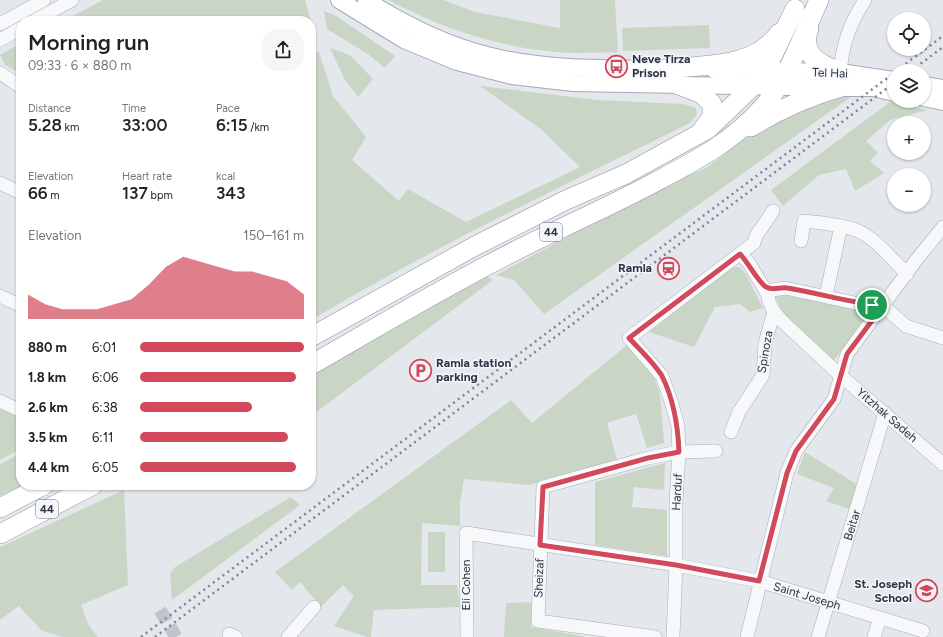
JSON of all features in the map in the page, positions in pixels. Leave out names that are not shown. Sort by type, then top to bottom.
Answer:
[{"type":"highway","points":[[664,69],[730,62],[750,56],[767,47],[807,5]]},
{"type":"highway","points":[[714,150],[778,112],[824,92],[840,80],[810,54],[806,45],[807,5]]},
{"type":"highway","name":"44","points":[[316,334],[474,246],[566,200],[626,174],[695,137],[724,115],[753,86],[765,71],[807,5]]},
{"type":"highway","name":"44","points":[[316,361],[485,266],[575,220],[627,197],[714,150],[749,121],[764,105],[782,79],[807,5]]},
{"type":"highway","points":[[676,84],[702,94],[712,104],[712,117],[695,137]]},
{"type":"highway","name":"44","points":[[0,508],[34,490]]},
{"type":"highway","name":"44","points":[[0,534],[84,490]]},
{"type":"main road","points":[[339,0],[404,40],[457,62],[483,70],[512,76],[566,82],[753,86],[782,79]]},
{"type":"main road","name":"Tel Hai","points":[[366,0],[411,27],[462,48],[515,61],[552,65],[765,71],[782,79],[887,80]]},
{"type":"main road","name":"Tel Hai","points":[[840,80],[887,91]]},
{"type":"main road","points":[[931,86],[943,88]]},
{"type":"main road","points":[[931,99],[943,102]]},
{"type":"street","points":[[0,24],[44,0]]},
{"type":"street","points":[[43,16],[72,0]]},
{"type":"street","points":[[840,80],[842,49],[846,36],[865,0]]},
{"type":"street","points":[[0,40],[16,31]]},
{"type":"street","points":[[0,73],[16,84]]},
{"type":"street","points":[[0,183],[16,191]]},
{"type":"street","points":[[740,254],[754,243],[756,236],[773,211]]},
{"type":"street","points":[[801,241],[804,221],[841,226],[857,230],[870,238],[907,274]]},
{"type":"street","points":[[826,296],[841,226]]},
{"type":"street","points":[[747,637],[759,581],[791,462],[796,451],[834,399],[841,376],[842,365],[847,354],[943,227]]},
{"type":"street","points":[[907,274],[921,264],[943,237]]},
{"type":"street","name":"Yitzhak Sadeh","points":[[740,254],[749,263],[768,289],[768,300],[774,312],[841,376],[886,413],[943,464]]},
{"type":"street","name":"Harduf","points":[[673,637],[676,565],[676,502],[679,452],[678,426],[662,376],[629,338],[740,254]]},
{"type":"street","points":[[768,289],[785,288],[855,303],[883,306],[906,326],[943,338]]},
{"type":"street","points":[[0,296],[16,304]]},
{"type":"street","points":[[855,303],[866,311],[868,325]]},
{"type":"street","name":"Spinoza","points":[[731,432],[739,412],[762,376],[765,343],[774,312]]},
{"type":"street","points":[[0,401],[16,409]]},
{"type":"street","name":"Beitar","points":[[818,637],[886,413]]},
{"type":"street","points":[[679,452],[716,451]]},
{"type":"street","name":"Sheizaf","points":[[654,637],[538,621],[543,487],[648,458],[679,452]]},
{"type":"street","name":"Saint Joseph","points":[[466,533],[676,565],[759,581],[923,631]]},
{"type":"street","name":"Eli Cohen","points":[[466,533],[467,637]]},
{"type":"street","points":[[288,637],[314,607]]},
{"type":"street","points":[[874,637],[880,618]]},
{"type":"green space","points":[[103,0],[305,0],[310,16],[73,16]]},
{"type":"green space","points":[[389,0],[443,0],[475,12],[560,28],[560,0],[615,0],[618,52],[565,53],[513,46],[470,35],[428,19]]},
{"type":"green space","points":[[324,11],[336,16],[395,56],[385,68],[368,54],[327,29]]},
{"type":"green space","points":[[709,25],[710,48],[623,51],[622,28]]},
{"type":"green space","points":[[16,46],[16,71],[5,65],[0,55]]},
{"type":"green space","points":[[330,48],[350,55],[373,79],[358,97],[345,80]]},
{"type":"green space","points":[[316,52],[319,52],[333,96],[366,137],[352,160],[399,201],[408,189],[466,222],[580,167],[542,130],[480,86],[597,100],[684,104],[696,108],[697,115],[690,123],[451,242],[316,317]]},
{"type":"green space","points":[[855,94],[544,314],[514,280],[496,275],[663,186],[706,168],[743,140],[797,111],[826,98]]},
{"type":"green space","points":[[887,104],[887,108],[918,108],[928,110],[905,116],[887,116],[887,123],[866,141],[878,153],[870,161],[884,173],[855,191],[846,169],[819,175],[783,206],[771,190]]},
{"type":"green space","points":[[732,267],[740,267],[747,276],[763,308],[750,312],[740,304],[715,307],[694,347],[649,332]]},
{"type":"green space","points":[[483,274],[493,280],[316,412],[316,370]]},
{"type":"green space","points":[[793,294],[856,308],[863,320],[833,362],[782,313],[776,297]]},
{"type":"green space","points":[[627,345],[655,379],[660,395],[664,443],[647,448],[636,414],[607,423],[617,460],[529,485],[464,479],[460,502],[460,526],[422,523],[421,585],[457,585],[460,607],[374,610],[371,637],[367,637],[334,626],[354,596],[343,585],[321,607],[300,582],[292,590],[275,572],[511,400],[532,423]]},
{"type":"green space","points":[[0,406],[16,414],[16,452],[0,460]]},
{"type":"green space","points":[[805,452],[858,485],[849,509],[826,501],[834,488],[797,474]]},
{"type":"green space","points":[[16,456],[16,489],[0,496],[0,464]]},
{"type":"green space","points":[[665,463],[664,490],[634,487],[632,507],[667,510],[667,556],[595,545],[595,482]]},
{"type":"green space","points":[[124,490],[128,585],[81,605],[88,624],[98,637],[62,637],[41,630],[19,606],[0,620],[0,547]]},
{"type":"green space","points":[[291,497],[300,505],[172,600],[170,574],[175,567]]},
{"type":"green space","points":[[428,532],[445,532],[445,572],[428,572]]},
{"type":"green space","points":[[531,602],[531,627],[587,637],[504,637],[506,603]]},
{"type":"tunnel","points":[[160,610],[176,637]]},
{"type":"railway","points":[[905,64],[943,36]]},
{"type":"railway","points":[[920,64],[943,47]]},
{"type":"railway","points":[[141,637],[887,78]]},
{"type":"railway","points":[[155,637],[887,88]]},
{"type":"place","name":"Neve Tirza Prison","points":[[616,66]]},
{"type":"place","name":"Ramla","points":[[668,268]]},
{"type":"place","name":"Ramla station parking","points":[[421,370]]},
{"type":"place","name":"St. Joseph School","points":[[927,591]]},
{"type":"route","points":[[740,254],[749,263],[762,284],[770,289],[785,288],[834,297],[855,303],[872,305],[883,306],[847,354],[842,365],[838,392],[808,433],[796,451],[791,462],[759,581],[676,565],[540,545],[543,487],[648,458],[679,452],[678,426],[662,376],[629,338],[740,254]]}]
